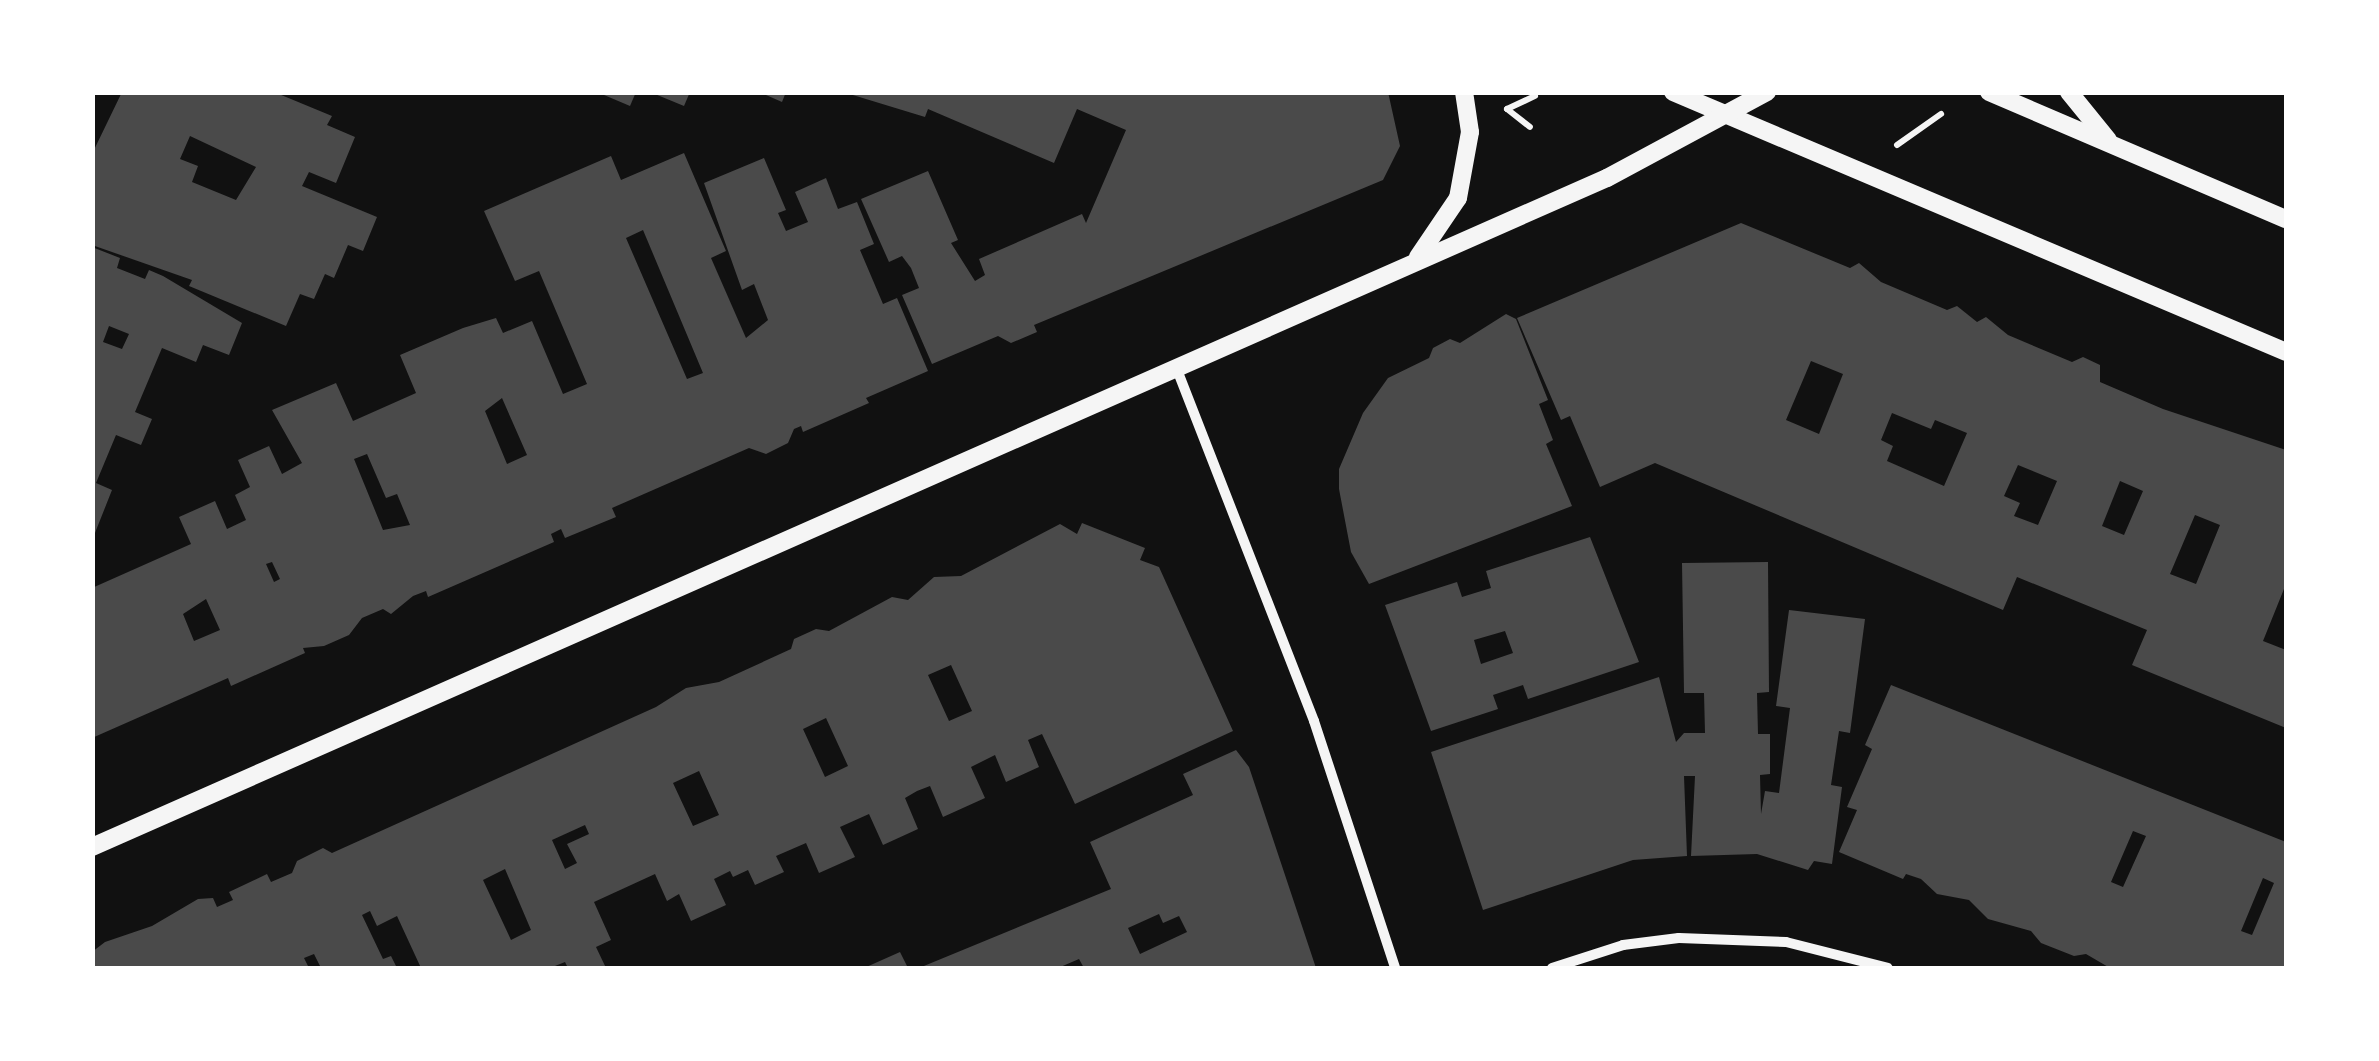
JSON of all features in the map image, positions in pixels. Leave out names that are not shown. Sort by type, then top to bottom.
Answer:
[{"type":"street","points":[[1412,264],[1440,233],[1458,198],[1470,132],[1464,92]]},
{"type":"street","points":[[1672,92],[2286,352]]},
{"type":"street","points":[[92,846],[1412,264],[1730,117],[1767,92]]},
{"type":"street","points":[[1989,92],[2286,219]]},
{"type":"street","points":[[2069,92],[2112,144]]},
{"type":"street","points":[[1176,367],[1314,720],[1395,968]]},
{"type":"street","points":[[1552,968],[1623,946],[1734,938],[1786,942],[1888,968]]},
{"type":"path","points":[[1507,109],[1530,127]]},
{"type":"path","points":[[1890,148],[1941,114]]},
{"type":"building","points":[[122,92],[274,92],[332,116],[327,125],[355,137],[336,183],[309,172],[302,186],[377,217],[363,251],[348,245],[334,278],[325,274],[314,299],[300,294],[286,326],[189,286],[192,280],[92,245],[92,154]],"holes":[[[190,136],[256,167],[236,200],[192,182],[198,166],[180,159]]]},
{"type":"building","points":[[597,92],[636,92],[630,106]]},
{"type":"building","points":[[650,92],[690,92],[684,106]]},
{"type":"building","points":[[759,92],[786,92],[782,102]]},
{"type":"building","points":[[843,92],[1388,92],[1400,146],[1383,180],[1034,325],[1037,332],[1011,343],[998,336],[932,364],[902,295],[919,288],[911,268],[902,256],[889,262],[861,199],[928,171],[958,240],[951,243],[975,281],[985,275],[979,259],[1082,214],[1086,223],[1126,130],[1077,109],[1054,163],[928,109],[925,117]]},
{"type":"building","points":[[684,153],[726,251],[711,258],[746,338],[768,320],[754,284],[742,290],[704,183],[764,158],[786,210],[778,213],[786,231],[808,222],[795,192],[826,178],[838,209],[857,202],[874,244],[860,250],[883,304],[897,298],[928,371],[803,432],[801,426],[794,429],[788,443],[766,454],[749,448],[612,508],[616,517],[565,538],[561,529],[551,534],[554,542],[428,597],[426,591],[413,596],[391,614],[383,609],[362,618],[349,635],[324,646],[303,648],[305,653],[231,686],[228,678],[92,738],[92,588],[191,544],[179,517],[215,501],[227,529],[246,520],[235,495],[250,487],[238,460],[269,446],[282,474],[302,463],[272,410],[336,383],[353,421],[416,393],[400,355],[496,318],[503,333],[532,321],[563,394],[587,384],[539,271],[515,281],[484,211],[611,156],[621,180]],"holes":[[[643,230],[703,373],[687,379],[626,238]],[[502,398],[527,455],[507,464],[485,411]],[[367,454],[386,498],[397,494],[410,525],[383,530],[354,459]],[[272,562],[280,579],[274,582],[266,564]],[[206,599],[220,630],[194,641],[183,614]]]},
{"type":"building","points":[[1741,223],[1850,268],[1859,263],[1881,282],[1947,310],[1957,306],[1977,322],[1986,317],[2008,335],[2072,362],[2083,357],[2100,365],[2100,382],[2163,409],[2286,450],[2286,584],[2263,641],[2286,650],[2286,728],[2132,665],[2147,630],[2017,577],[2003,610],[1655,463],[1600,487],[1570,416],[1561,420],[1517,318]],"holes":[[[1811,361],[1843,374],[1819,434],[1786,420]],[[1892,413],[1931,429],[1935,420],[1967,433],[1944,486],[1887,461],[1893,446],[1881,440]],[[2018,465],[2057,481],[2038,525],[2014,516],[2020,503],[2004,496]],[[2120,481],[2143,491],[2124,535],[2102,526]],[[2195,515],[2220,525],[2196,584],[2170,574]]]},
{"type":"building","points":[[92,247],[120,258],[117,268],[145,279],[149,270],[163,276],[242,323],[229,355],[203,345],[196,362],[162,348],[135,412],[152,419],[141,445],[116,435],[96,483],[112,490],[93,538]],"holes":[[[109,326],[129,334],[122,349],[103,342]]]},
{"type":"building","points":[[1506,314],[1516,319],[1548,400],[1539,404],[1553,440],[1546,444],[1572,506],[1369,584],[1351,552],[1339,489],[1339,469],[1363,413],[1388,378],[1429,358],[1433,348],[1450,339],[1460,343]]},
{"type":"building","points":[[1082,523],[1145,548],[1140,560],[1159,567],[1233,731],[1075,804],[1042,734],[1028,740],[1039,767],[1006,782],[995,755],[971,767],[985,798],[943,817],[930,786],[917,791],[905,798],[918,829],[883,845],[869,814],[840,827],[855,857],[819,873],[806,843],[776,856],[784,872],[755,885],[748,870],[733,877],[730,871],[714,879],[726,905],[691,921],[679,894],[667,901],[655,874],[594,902],[611,940],[596,947],[606,968],[568,968],[565,962],[550,968],[421,968],[397,916],[377,926],[370,911],[362,915],[383,959],[391,956],[397,968],[321,968],[314,954],[304,958],[309,968],[92,968],[92,952],[105,942],[152,926],[198,899],[213,898],[217,907],[233,900],[229,892],[267,874],[271,882],[292,873],[297,861],[323,848],[332,853],[656,707],[686,688],[719,682],[791,649],[794,639],[816,629],[829,631],[892,597],[908,600],[934,577],[961,576],[1060,524],[1077,534]],"holes":[[[951,665],[972,711],[949,721],[928,675]],[[826,718],[848,766],[825,777],[803,729]],[[699,771],[719,815],[693,826],[673,783]],[[585,825],[589,834],[567,844],[577,863],[565,869],[552,840]],[[505,869],[531,930],[511,940],[483,880]]]},
{"type":"building","points":[[1590,537],[1639,662],[1528,699],[1523,685],[1493,695],[1498,709],[1431,731],[1385,605],[1457,582],[1462,597],[1491,588],[1486,571]],"holes":[[[1505,631],[1513,653],[1481,664],[1474,640]]]},
{"type":"building","points":[[1768,562],[1769,692],[1757,693],[1758,734],[1770,734],[1770,774],[1760,775],[1761,814],[1765,791],[1779,793],[1790,708],[1776,706],[1789,610],[1865,619],[1850,733],[1839,731],[1831,785],[1842,787],[1832,864],[1814,861],[1808,870],[1757,854],[1691,856],[1695,776],[1684,776],[1687,856],[1633,860],[1483,910],[1431,752],[1659,677],[1676,742],[1684,733],[1705,733],[1704,693],[1684,693],[1682,563]]},
{"type":"building","points":[[1891,685],[2286,842],[2286,968],[2110,968],[2086,954],[2074,956],[2041,943],[2031,931],[1988,919],[1969,900],[1937,894],[1921,879],[1906,874],[1903,879],[1839,852],[1857,810],[1847,807],[1872,749],[1865,745]],"holes":[[[2133,831],[2146,836],[2123,887],[2111,882]],[[2263,878],[2274,883],[2252,935],[2241,931]]]},
{"type":"building","points":[[1236,750],[1249,767],[1316,968],[1084,968],[1079,959],[1058,968],[919,968],[1111,889],[1090,842],[1193,795],[1183,774]],"holes":[[[1159,914],[1163,923],[1179,916],[1187,932],[1140,954],[1128,928]]]},
{"type":"building","points":[[900,952],[908,968],[864,968]]}]
